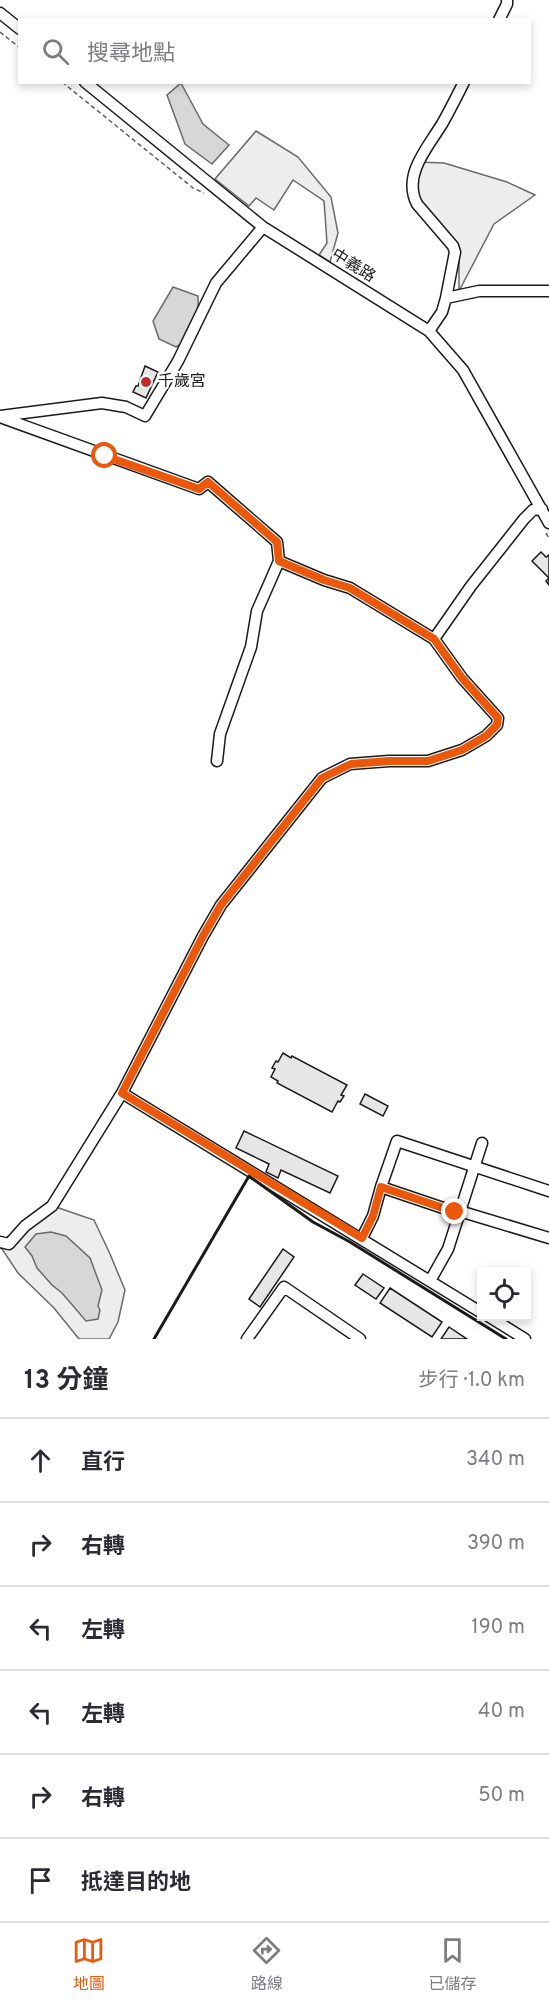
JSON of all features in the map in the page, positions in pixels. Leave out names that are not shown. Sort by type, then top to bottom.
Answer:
[{"type":"street","points":[[500,18],[507,0]]},
{"type":"street","points":[[0,13],[18,27]]},
{"type":"street","name":"中義路","points":[[87,84],[263,227],[429,331],[463,370],[549,523]]},
{"type":"street","points":[[429,331],[442,312],[455,252],[453,246],[417,204],[412,183],[417,162],[463,84]]},
{"type":"street","points":[[0,416],[102,403],[126,407],[145,416],[178,361],[216,283],[263,227]]},
{"type":"street","points":[[446,298],[479,291],[549,291]]},
{"type":"street","points":[[0,416],[199,489],[208,482],[277,542],[279,561],[257,611],[251,647],[220,734],[217,761]]},
{"type":"street","points":[[434,639],[471,586],[524,519],[533,510],[542,509]]},
{"type":"street","points":[[0,1242],[9,1244],[25,1226],[52,1206],[122,1093],[221,905],[322,778],[351,764],[428,761],[462,750],[486,736],[497,725],[498,718],[462,678],[434,639],[350,588],[279,561]]},
{"type":"street","points":[[122,1093],[477,1310]]},
{"type":"street","points":[[362,1238],[373,1216],[397,1141],[549,1191]]},
{"type":"street","points":[[429,1281],[448,1249],[482,1143]]},
{"type":"street","points":[[381,1187],[455,1212],[549,1238]]},
{"type":"street","points":[[247,1339],[284,1287],[353,1337]]},
{"type":"street","points":[[495,1321],[525,1339]]},
{"type":"path","points":[[0,32],[18,46]]},
{"type":"path","points":[[64,84],[203,193]]},
{"type":"shaded area","points":[[182,84],[203,124],[229,145],[212,164],[185,144],[167,95]]},
{"type":"shaded area","points":[[256,131],[298,157],[331,197],[338,233],[330,262],[319,255],[327,243],[324,201],[293,180],[274,210],[256,198],[249,206],[215,179]]},
{"type":"shaded area","points":[[417,162],[444,163],[507,182],[535,195],[494,224],[459,291],[459,250],[411,197]]},
{"type":"shaded area","points":[[173,287],[198,296],[195,326],[188,338],[176,347],[159,339],[153,321]]},
{"type":"shaded area","points":[[53,1206],[94,1220],[110,1254],[125,1290],[118,1322],[109,1339],[79,1339],[54,1308],[18,1273],[0,1246],[0,1242]]},
{"type":"shaded area","points":[[51,1232],[66,1236],[90,1258],[102,1290],[98,1319],[86,1321],[37,1268],[25,1247],[36,1234]]},
{"type":"building","name":"千歲宮","points":[[145,366],[158,372],[146,398],[133,392],[138,386]]},
{"type":"building","points":[[541,552],[546,557],[549,555],[549,578],[532,561]]},
{"type":"building","points":[[283,1053],[347,1085],[341,1095],[344,1096],[332,1112],[277,1083],[278,1081],[271,1077],[275,1069],[272,1068]]},
{"type":"building","points":[[365,1094],[388,1106],[383,1116],[360,1104]]},
{"type":"building","points":[[244,1131],[338,1176],[330,1193],[281,1170],[278,1178],[266,1172],[269,1164],[236,1148]]},
{"type":"building","points":[[283,1249],[294,1257],[260,1307],[249,1299]]},
{"type":"building","points":[[363,1274],[384,1288],[376,1299],[355,1285]]},
{"type":"building","points":[[390,1288],[442,1322],[432,1337],[380,1303]]},
{"type":"building","points":[[449,1327],[467,1339],[441,1339]]},
{"type":"wall","points":[[154,1339],[249,1176],[313,1222],[350,1242],[506,1339]]},
{"type":"place","name":"千歲宮","points":[[146,382]]},
{"type":"route","points":[[105,456],[199,489],[208,482],[277,542],[279,561],[350,588],[434,639],[462,678],[498,718],[497,725],[486,736],[462,750],[428,761],[351,764],[322,778],[221,905],[122,1093],[362,1238],[373,1216],[381,1187],[455,1212]]}]
